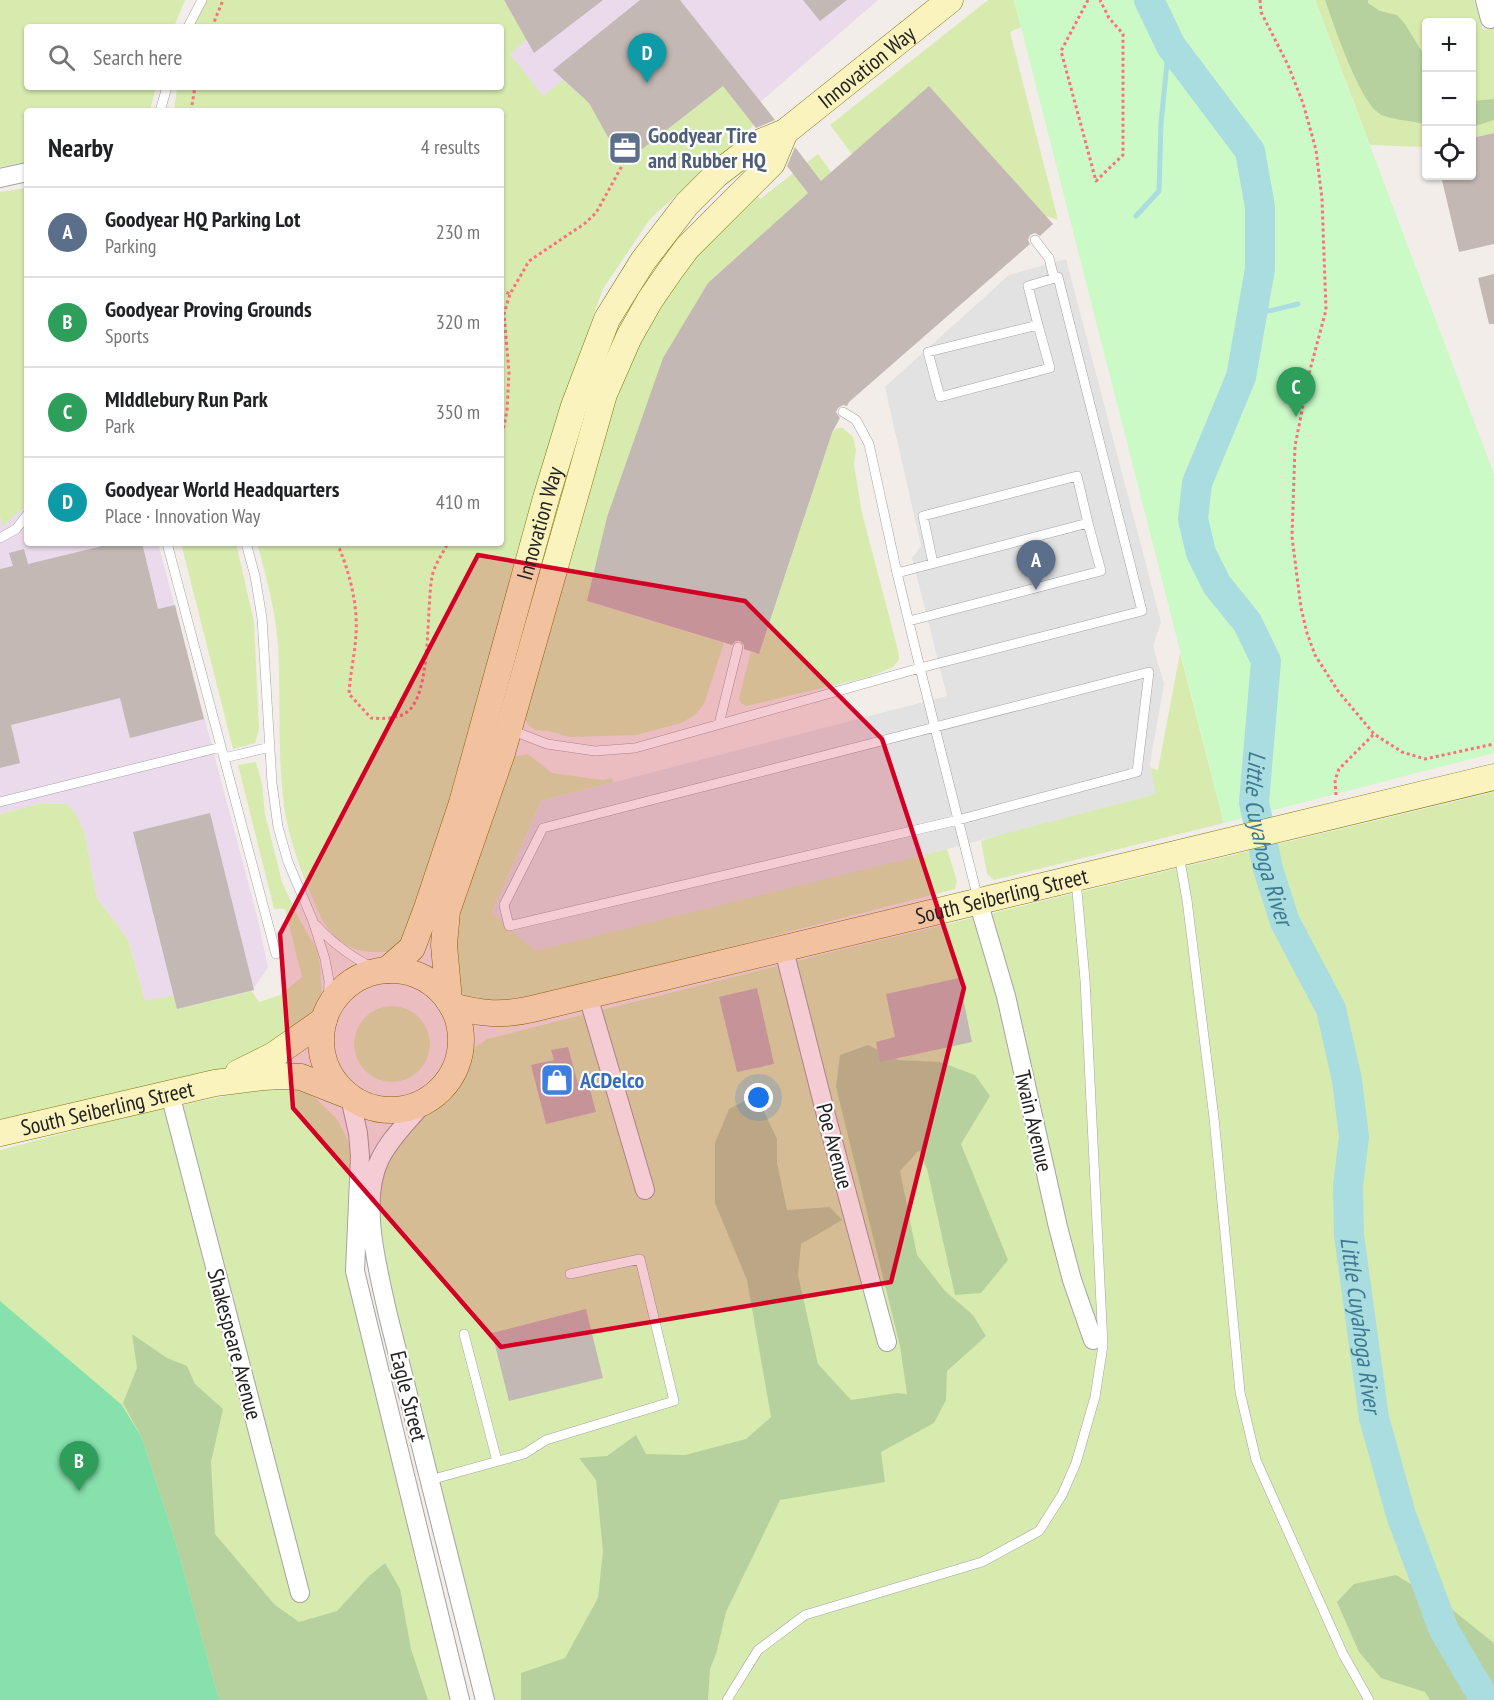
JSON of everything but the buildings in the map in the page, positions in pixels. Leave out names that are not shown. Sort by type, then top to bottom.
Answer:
[{"type":"main road","name":"Innovation Way","points":[[383,971],[412,948],[428,908],[462,803],[546,498],[574,406],[607,319],[643,261],[687,204],[716,175],[756,144],[785,132],[951,0]]},
{"type":"main road","name":"Innovation Way","points":[[450,1003],[444,945],[447,911],[508,730],[604,394],[629,337],[650,300],[687,248],[772,162],[785,132]]},
{"type":"main road","name":"South Seiberling Street","points":[[450,1003],[480,1013],[508,1014],[784,950],[1494,777]]},
{"type":"main road","points":[[399,970],[422,977],[450,1003],[458,1020],[461,1042],[458,1061],[450,1078],[438,1092],[423,1103],[404,1110],[384,1110],[364,1105],[348,1096],[333,1080],[324,1061],[321,1040],[326,1014],[334,998],[352,981],[383,971],[399,970]]},
{"type":"main road","name":"South Seiberling Street","points":[[215,1083],[274,1055],[326,1014]]},
{"type":"main road","name":"South Seiberling Street","points":[[461,1042],[508,1014]]},
{"type":"main road","name":"South Seiberling Street","points":[[0,1133],[215,1083],[274,1076],[295,1076],[311,1080],[348,1096]]},
{"type":"street","points":[[1485,0],[1490,19]]},
{"type":"street","points":[[0,178],[24,173]]},
{"type":"street","name":"Twain Avenue","points":[[978,901],[1006,996],[1058,1227],[1072,1280],[1093,1340]]},
{"type":"street","name":"Poe Avenue","points":[[784,950],[887,1342]]},
{"type":"street","points":[[588,996],[645,1190]]},
{"type":"street","name":"Shakespeare Avenue","points":[[170,1094],[300,1593]]},
{"type":"street","name":"Eagle Street","points":[[348,1096],[358,1133],[360,1156],[355,1271],[460,1700]]},
{"type":"street","name":"Eagle Street","points":[[423,1103],[380,1158],[375,1174],[371,1206],[381,1280],[485,1700]]},
{"type":"lane","points":[[189,24],[201,0]]},
{"type":"lane","points":[[161,108],[166,90]]},
{"type":"lane","points":[[1035,240],[1049,258],[1054,278]]},
{"type":"lane","points":[[508,730],[547,744],[595,751],[635,748],[920,668],[1142,611],[1058,277],[1028,286],[1050,369],[940,397],[928,352],[1038,325]]},
{"type":"lane","points":[[843,412],[856,420],[869,444],[897,573],[978,901]]},
{"type":"lane","points":[[909,621],[1101,571],[1077,476],[923,516],[933,563]]},
{"type":"lane","points":[[0,538],[16,529],[24,519]]},
{"type":"lane","points":[[897,573],[1088,523]]},
{"type":"lane","points":[[168,546],[276,954]]},
{"type":"lane","points":[[247,546],[255,576],[262,618],[272,783],[278,827],[288,862],[313,921],[328,973],[326,1014]]},
{"type":"lane","points":[[718,724],[738,647]]},
{"type":"lane","points":[[1149,672],[1137,772],[958,820],[509,926],[504,905],[543,828],[934,726],[1149,672]]},
{"type":"lane","points":[[0,802],[220,747]]},
{"type":"lane","points":[[224,758],[270,747]]},
{"type":"lane","points":[[1179,852],[1214,1118],[1240,1392],[1256,1460],[1343,1654],[1369,1700]]},
{"type":"lane","points":[[727,1700],[758,1650],[805,1615],[982,1562],[1039,1531],[1062,1495],[1076,1463],[1095,1397],[1103,1345],[1085,980],[1076,877]]},
{"type":"lane","points":[[313,921],[337,947],[359,962],[383,971]]},
{"type":"lane","points":[[430,1480],[524,1454],[546,1440],[674,1401],[640,1259],[570,1274]]},
{"type":"lane","points":[[464,1334],[497,1461]]},
{"type":"path","points":[[213,24],[223,0]]},
{"type":"path","points":[[1088,0],[1061,51],[1096,181],[1124,155],[1123,34],[1109,18],[1100,0]]},
{"type":"path","points":[[1260,0],[1261,12],[1303,104],[1316,150],[1322,199],[1326,310],[1310,370],[1295,446],[1293,492],[1292,537],[1301,608],[1307,633],[1315,655],[1338,691],[1374,734],[1396,749],[1414,758],[1425,759],[1494,744]]},
{"type":"path","points":[[192,108],[194,90]]},
{"type":"path","points":[[504,426],[509,372],[504,314],[510,294],[529,261],[584,224],[596,213],[623,164]]},
{"type":"path","points":[[504,291],[510,294]]},
{"type":"path","points":[[339,546],[354,601],[356,633],[349,694],[371,718],[386,719],[407,712],[418,698],[424,675],[432,574],[446,546]]},
{"type":"path","points":[[1338,814],[1335,775],[1374,734]]},
{"type":"highlighted area","points":[[478,555],[745,601],[882,739],[964,988],[891,1282],[501,1347],[293,1108],[280,934]]},
{"type":"shaded area","name":"Goodyear Tire and Rubber HQ","points":[[427,0],[878,0],[654,194],[504,89],[504,24],[493,24]]},
{"type":"shaded area","points":[[24,188],[24,546],[159,546],[257,916],[268,967],[252,991],[177,1009],[145,1001],[128,939],[97,898],[84,832],[67,804],[41,803],[0,814],[0,192]]},
{"type":"shaded area","points":[[1066,259],[1161,622],[1153,646],[1164,684],[1150,764],[1156,794],[947,849],[535,951],[492,913],[541,801],[947,696],[912,558],[921,546],[885,387],[1009,275]]},
{"type":"green space","points":[[0,0],[185,0],[175,24],[24,24],[24,90],[155,90],[151,108],[24,108],[24,163],[0,167]]},
{"type":"green space","points":[[206,0],[504,0],[527,39],[510,54],[543,96],[563,80],[589,103],[623,164],[724,85],[756,123],[650,219],[603,289],[560,407],[430,883],[400,944],[391,952],[355,949],[343,944],[332,934],[317,909],[296,855],[286,818],[282,786],[277,633],[258,546],[504,546],[504,108],[174,108],[177,90],[504,90],[504,24],[194,24]]},
{"type":"green space","points":[[988,0],[1014,0],[1021,27],[1010,32],[1058,220],[852,154],[830,125]]},
{"type":"green space","points":[[1014,0],[1315,0],[1494,474],[1494,753],[1224,823]]},
{"type":"green space","points":[[1315,0],[1474,0],[1483,30],[1494,28],[1494,133],[1476,137],[1476,18],[1422,18],[1422,147],[1370,145]]},
{"type":"green space","points":[[1325,0],[1368,0],[1368,3],[1380,11],[1397,15],[1422,52],[1422,123],[1380,114],[1364,94],[1341,44]]},
{"type":"green space","points":[[1494,99],[1494,120],[1476,126],[1476,101]]},
{"type":"green space","points":[[818,154],[831,172],[587,601],[724,643],[704,704],[695,715],[681,723],[636,735],[569,737],[549,731],[535,730],[524,718],[597,457],[622,384],[651,320],[690,261],[754,191],[760,199]]},
{"type":"green space","points":[[24,188],[24,508],[3,527],[0,514],[0,192]]},
{"type":"green space","points":[[837,428],[843,428],[853,437],[856,450],[854,465],[862,513],[899,660],[893,667],[869,677],[746,706],[739,698],[751,652],[759,654],[832,433]]},
{"type":"green space","points":[[182,546],[237,546],[254,622],[259,729],[255,743],[233,749]]},
{"type":"green space","points":[[1180,653],[1224,823],[994,880],[987,874],[981,841],[1007,832],[1155,794],[1151,768],[1158,770]]},
{"type":"green space","points":[[528,754],[552,773],[603,780],[612,778],[614,782],[541,801],[492,913],[824,878],[947,849],[957,881],[955,889],[502,1006],[471,1003],[454,979],[450,919],[512,757]]},
{"type":"green space","points":[[256,762],[262,784],[265,814],[282,882],[317,950],[322,998],[314,1016],[250,1065],[0,1121],[0,814],[41,803],[67,804],[76,814],[84,831],[97,898],[128,939],[145,1001],[173,995],[177,1009],[252,991],[259,1002],[280,995],[302,977],[285,909],[274,909],[238,765]]},
{"type":"green space","points":[[1494,792],[1494,1700],[491,1700],[389,1283],[377,1193],[383,1161],[397,1140],[429,1111],[447,1099],[475,1047],[487,1039],[844,949]]},
{"type":"green space","points":[[385,1006],[399,1006],[413,1012],[424,1023],[430,1037],[427,1059],[419,1071],[399,1082],[385,1082],[371,1076],[360,1065],[354,1051],[354,1037],[360,1023],[371,1012]]},
{"type":"green space","points":[[868,1045],[898,1060],[940,1062],[975,1075],[990,1096],[961,1144],[1008,1260],[981,1293],[955,1295],[927,1169],[919,1150],[900,1171],[917,1255],[945,1291],[973,1315],[986,1336],[947,1371],[946,1400],[934,1423],[881,1452],[885,1482],[780,1500],[726,1612],[710,1669],[708,1700],[521,1700],[521,1673],[565,1658],[598,1598],[603,1551],[596,1480],[579,1458],[607,1456],[636,1435],[646,1454],[685,1455],[746,1439],[771,1417],[747,1280],[715,1203],[715,1143],[729,1109],[756,1095],[777,1139],[777,1163],[787,1210],[830,1207],[842,1220],[801,1244],[798,1275],[818,1364],[851,1400],[897,1393],[907,1394],[900,1346],[836,1087],[840,1055]]},
{"type":"green space","points":[[285,1086],[309,1092],[337,1119],[348,1141],[355,1180],[350,1277],[454,1700],[0,1700],[0,1150],[130,1116],[263,1088]]},
{"type":"green space","points":[[0,1301],[122,1405],[142,1438],[176,1544],[219,1700],[0,1700]]},
{"type":"green space","points":[[132,1334],[167,1358],[187,1366],[195,1384],[223,1409],[211,1462],[215,1534],[275,1605],[299,1622],[337,1611],[369,1576],[385,1563],[400,1589],[411,1649],[428,1700],[219,1700],[176,1544],[142,1438],[123,1403],[137,1368]]},
{"type":"green space","points":[[1396,1575],[1450,1608],[1494,1643],[1494,1700],[1430,1700],[1425,1692],[1381,1678],[1359,1652],[1337,1602],[1354,1584]]},
{"type":"waterway","name":"Little Cuyahoga River","points":[[1149,0],[1171,46],[1250,151],[1260,207],[1260,269],[1241,377],[1197,483],[1193,519],[1201,553],[1217,585],[1247,622],[1266,661],[1254,802],[1268,869],[1285,922],[1331,1009],[1347,1080],[1354,1137],[1348,1186],[1349,1235],[1374,1418],[1401,1515],[1444,1630],[1485,1700]]},
{"type":"waterway","points":[[1136,216],[1159,191],[1161,123],[1169,43]]},
{"type":"waterway","points":[[1252,315],[1298,304]]},
{"type":"place","name":"Goodyear World Headquarters","points":[[647,83]]},
{"type":"place","name":"Goodyear Tire and Rubber HQ","points":[[625,148]]},
{"type":"place","name":"MIddlebury Run Park","points":[[1296,417]]},
{"type":"place","name":"Goodyear HQ Parking Lot","points":[[1036,590]]},
{"type":"place","name":"ACDelco","points":[[557,1080]]},
{"type":"place","name":"Goodyear Proving Grounds","points":[[79,1491]]}]
